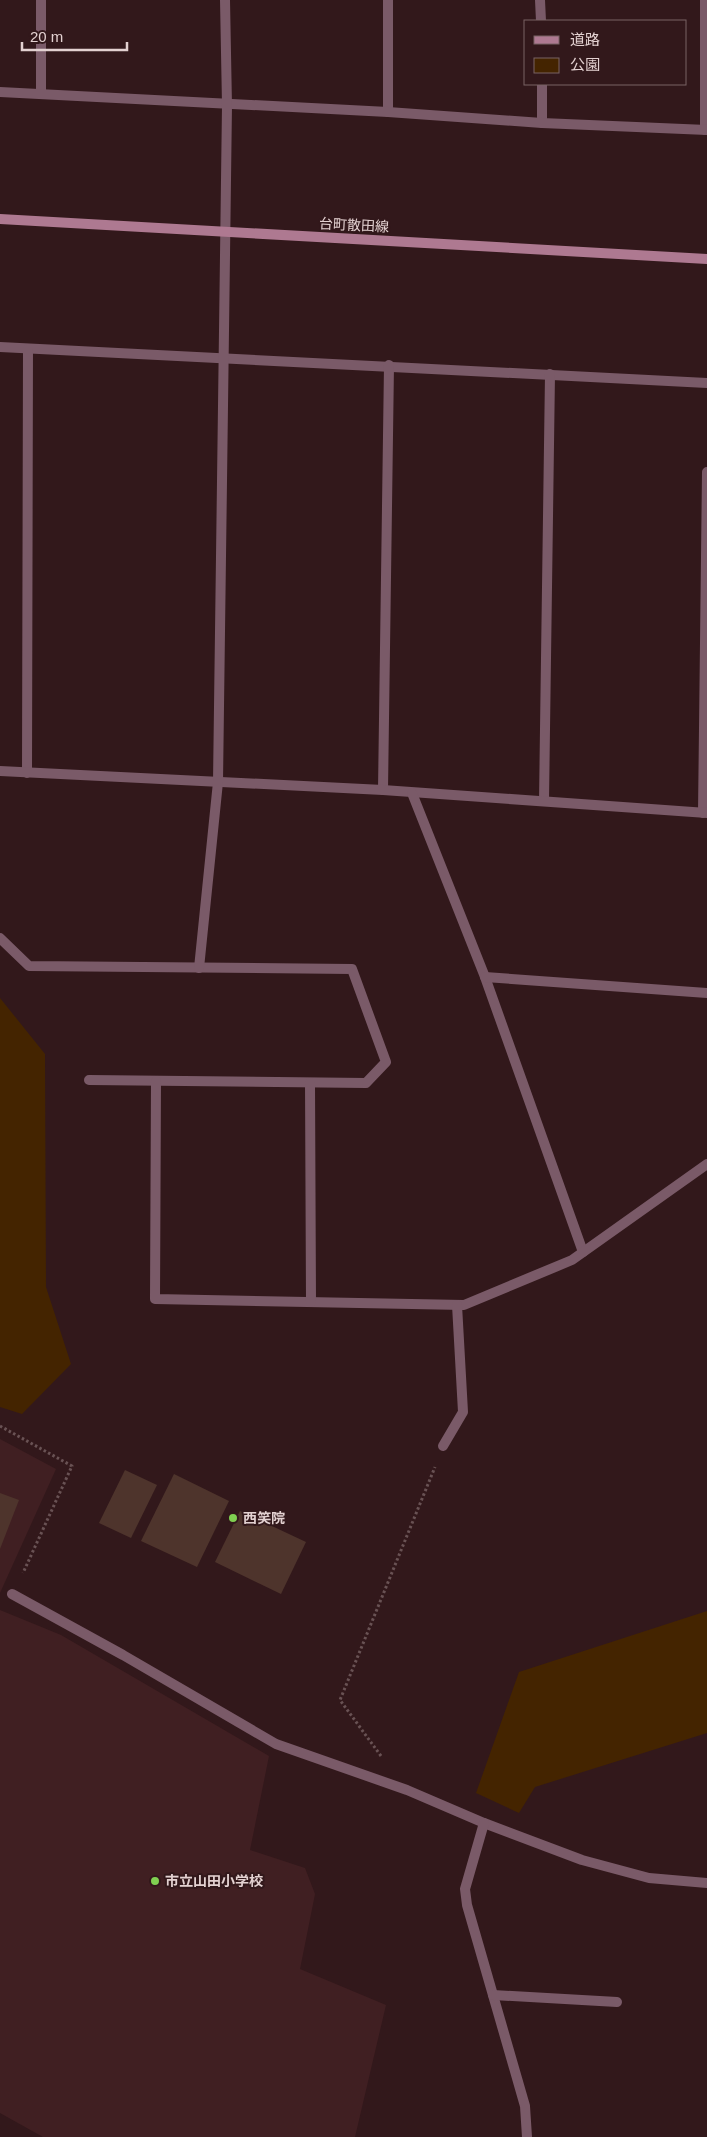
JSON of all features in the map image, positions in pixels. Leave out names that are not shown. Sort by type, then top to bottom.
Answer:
[{"type":"street","points":[[41,94],[42,0]]},
{"type":"street","points":[[198,968],[218,782],[227,105],[225,0]]},
{"type":"street","points":[[388,0],[388,112]]},
{"type":"street","points":[[540,0],[541,20]]},
{"type":"street","points":[[0,92],[388,112],[542,123],[706,130],[705,0]]},
{"type":"street","points":[[542,85],[542,123]]},
{"type":"street","name":"台町散田線","points":[[0,219],[707,259]]},
{"type":"street","points":[[0,347],[389,365],[707,383]]},
{"type":"street","points":[[27,773],[28,349]]},
{"type":"street","points":[[383,790],[389,365]]},
{"type":"street","points":[[544,801],[550,374]]},
{"type":"street","points":[[0,772],[383,790],[705,813],[707,472]]},
{"type":"street","points":[[412,793],[485,978],[583,1252]]},
{"type":"street","points":[[0,938],[29,966],[352,969],[386,1062],[366,1083],[89,1080]]},
{"type":"street","points":[[485,978],[707,993]]},
{"type":"street","points":[[156,1081],[155,1299],[464,1305],[563,1264],[583,1252],[707,1164]]},
{"type":"street","points":[[310,1083],[311,1302]]},
{"type":"street","points":[[443,1446],[463,1412],[457,1305]]},
{"type":"street","points":[[13,1594],[276,1744],[407,1790],[484,1823],[582,1860],[649,1878],[707,1883]]},
{"type":"street","points":[[484,1823],[465,1889],[467,1905],[525,2106],[528,2137]]},
{"type":"street","points":[[493,1995],[617,2002]]},
{"type":"path","points":[[0,1426],[72,1466],[13,1594]]},
{"type":"path","points":[[407,1790],[340,1700],[443,1446]]},
{"type":"shaded area","points":[[0,1439],[56,1469],[0,1593]]},
{"type":"shaded area","name":"市立山田小学校","points":[[0,1610],[61,1635],[269,1756],[250,1850],[305,1868],[315,1894],[300,1969],[386,2005],[355,2137],[43,2137],[0,2113]]},
{"type":"green space","points":[[0,998],[45,1054],[46,1287],[71,1364],[22,1414],[0,1407]]},
{"type":"green space","points":[[707,1611],[707,1733],[535,1787],[519,1813],[476,1793],[519,1672]]},
{"type":"building","points":[[125,1470],[157,1485],[131,1538],[99,1523]]},
{"type":"building","points":[[174,1474],[229,1501],[197,1567],[141,1541]]},
{"type":"building","points":[[0,1493],[19,1500],[0,1549]]},
{"type":"building","points":[[240,1511],[306,1542],[281,1594],[215,1562]]},
{"type":"place","name":"西笑院","points":[[233,1518]]},
{"type":"place","name":"市立山田小学校","points":[[155,1881]]}]
